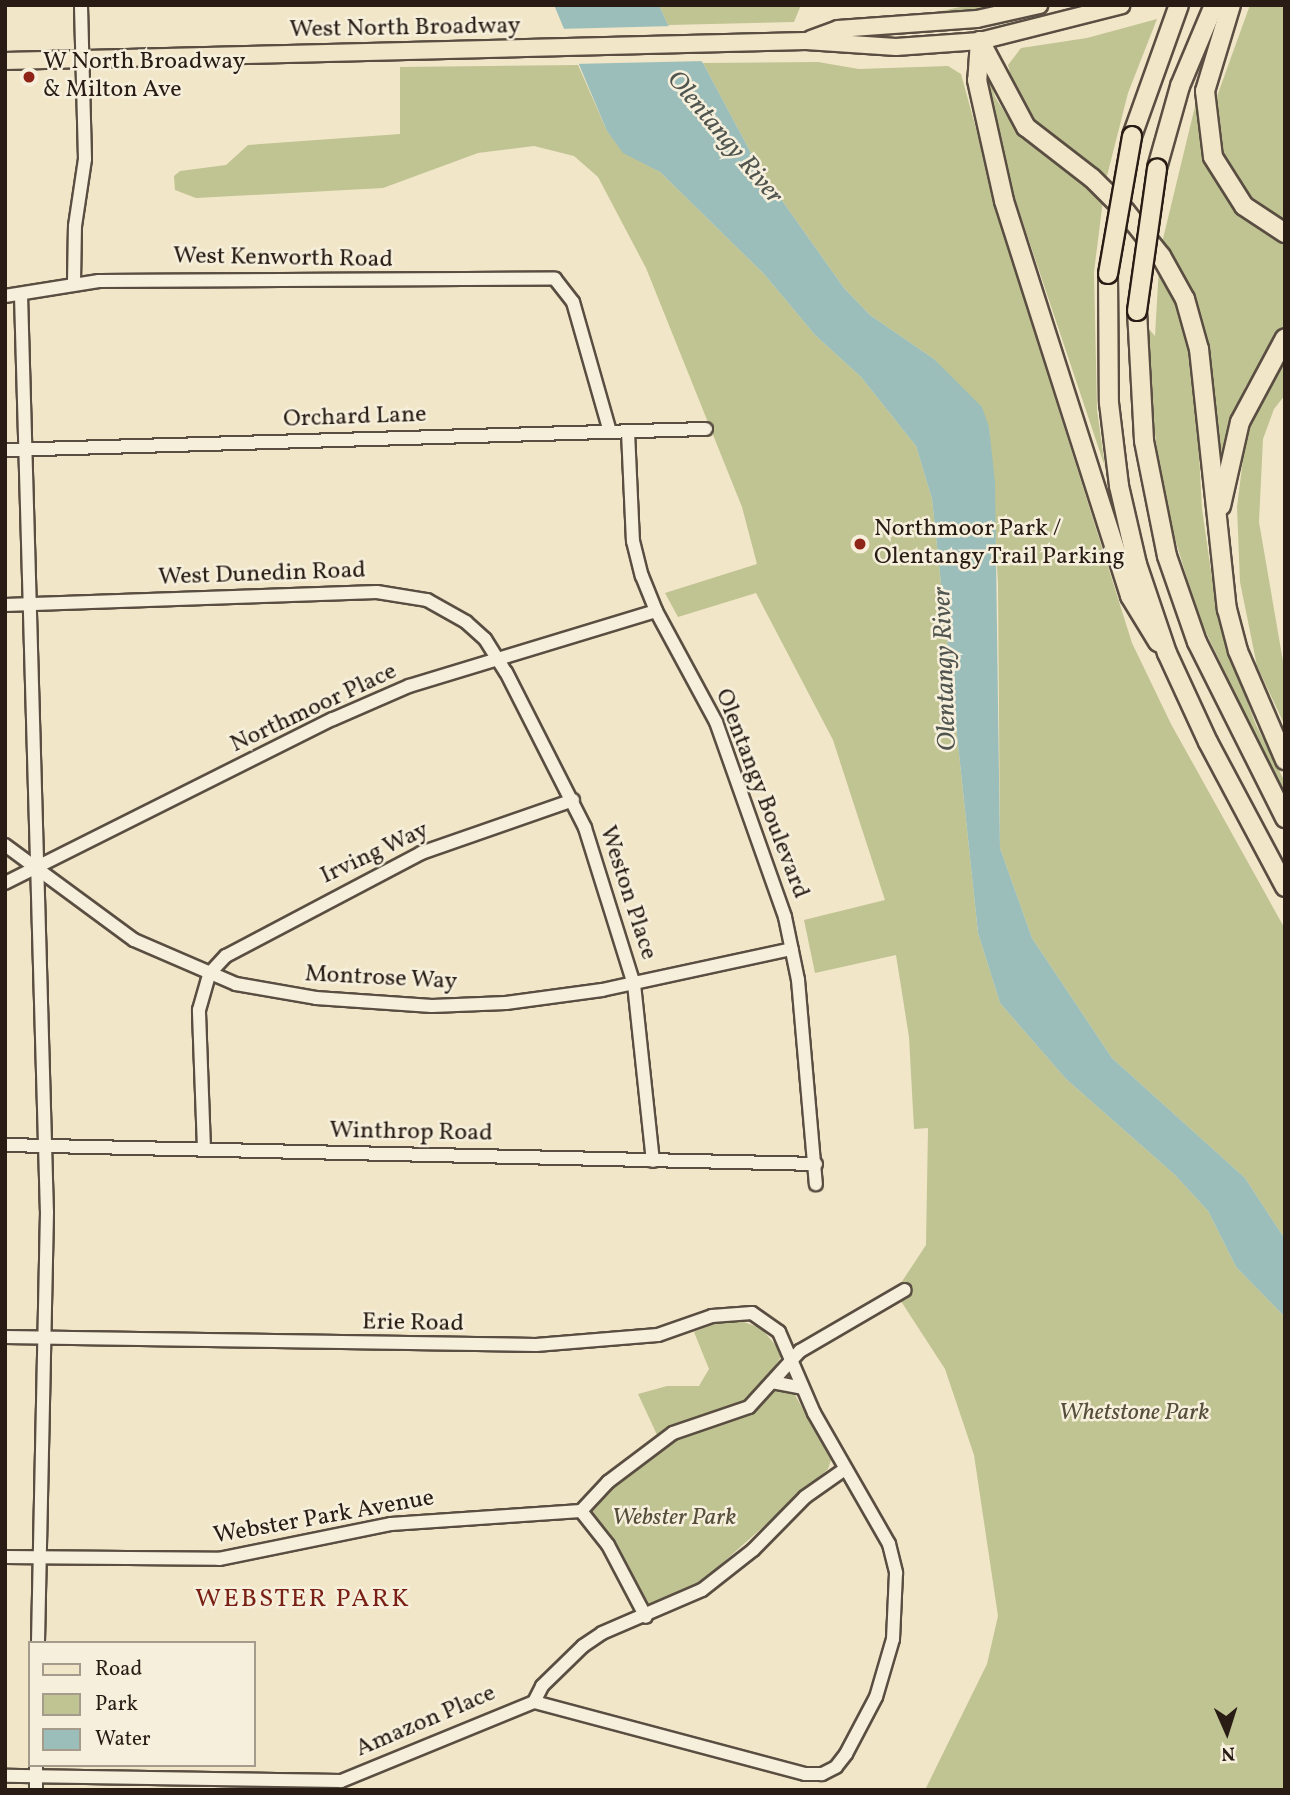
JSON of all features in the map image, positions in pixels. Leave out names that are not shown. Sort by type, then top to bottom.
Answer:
[{"type":"highway","points":[[1214,5],[1180,86],[1157,168],[1137,311],[1144,441],[1167,556],[1212,675],[1285,818]]},
{"type":"highway","points":[[1231,5],[1205,91],[1213,158],[1244,206],[1285,233]]},
{"type":"highway","points":[[1178,7],[1132,136],[1108,274],[1107,366],[1119,486],[1137,564],[1167,653],[1208,742],[1285,887]]},
{"type":"highway","points":[[980,41],[1026,127],[1092,178],[1125,211],[1174,275],[1199,349],[1227,609],[1238,651],[1285,760]]},
{"type":"highway","points":[[980,41],[977,80],[1004,201],[1130,596],[1143,624],[1167,653]]},
{"type":"highway","points":[[1218,527],[1240,422],[1285,338]]},
{"type":"main road","name":"West North Broadway","points":[[806,41],[838,29],[1039,5]]},
{"type":"main road","name":"West North Broadway","points":[[5,61],[806,41],[883,47],[980,41],[1122,5]]},
{"type":"main road","points":[[977,12],[980,41]]},
{"type":"street","points":[[74,282],[75,226],[85,159],[81,5]]},
{"type":"street","name":"West Kenworth Road","points":[[5,296],[21,295],[74,282],[253,277],[343,283],[547,278],[560,283],[573,302],[610,432]]},
{"type":"street","points":[[21,295],[45,1146],[45,1339],[38,1641]]},
{"type":"street","name":"Orchard Lane","points":[[5,450],[706,429]]},
{"type":"street","name":"Olentangy Boulevard","points":[[628,432],[633,541],[656,611],[716,722],[785,917],[792,949],[816,1184]]},
{"type":"street","name":"West Dunedin Road","points":[[5,605],[397,594],[444,607],[485,639],[497,657]]},
{"type":"street","name":"Northmoor Place","points":[[5,883],[333,719],[409,686],[497,657],[656,611]]},
{"type":"street","name":"Weston Place","points":[[497,657],[573,800],[634,984],[653,1161]]},
{"type":"street","name":"Irving Way","points":[[209,974],[246,942],[373,876],[476,832],[573,800]]},
{"type":"street","name":"Montrose Way","points":[[5,845],[134,940],[209,974],[316,998],[432,1006],[506,1003],[634,984],[792,949]]},
{"type":"street","points":[[204,1149],[199,1010],[209,974]]},
{"type":"street","name":"Winthrop Road","points":[[5,1145],[816,1164]]},
{"type":"street","points":[[646,1616],[608,1545],[581,1511],[615,1476],[673,1433],[749,1407],[790,1359],[905,1290]]},
{"type":"street","name":"Erie Road","points":[[5,1337],[536,1345],[658,1335],[737,1311],[765,1319],[779,1332],[790,1359]]},
{"type":"street","points":[[534,1702],[542,1686],[583,1646],[602,1633],[702,1590],[753,1550],[806,1497],[845,1469],[802,1388],[790,1359]]},
{"type":"street","points":[[772,1382],[802,1388]]},
{"type":"street","name":"Amazon Place","points":[[5,1776],[341,1781],[534,1702],[805,1774],[829,1771],[846,1754],[886,1669],[896,1573],[889,1544],[845,1469]]},
{"type":"street","name":"Webster Park Avenue","points":[[5,1557],[219,1559],[391,1524],[581,1511]]},
{"type":"green space","points":[[659,5],[801,5],[794,22],[668,25]]},
{"type":"green space","points":[[969,5],[1006,5],[916,21],[915,17]]},
{"type":"green space","points":[[1250,5],[1285,5],[1285,220],[1243,191],[1218,145],[1216,99]]},
{"type":"green space","points":[[1157,19],[1128,93],[1107,176],[1049,135],[1030,115],[1015,91],[1008,65],[1021,48],[1087,38]]},
{"type":"green space","points":[[818,62],[859,69],[948,66],[961,74],[1016,274],[1132,643],[1171,724],[1285,929],[1285,1239],[1245,1178],[1112,1058],[1032,938],[1000,848],[998,584],[989,427],[934,359],[870,315],[844,288],[759,168],[703,63]]},
{"type":"green space","name":"Whetstone Park","points":[[578,65],[607,131],[623,152],[660,172],[764,274],[815,335],[861,377],[916,446],[932,499],[978,933],[1000,1003],[1066,1079],[1175,1175],[1208,1211],[1236,1267],[1285,1317],[1285,1790],[925,1790],[987,1664],[998,1616],[974,1455],[945,1369],[895,1292],[926,1245],[928,1128],[914,1129],[909,1037],[896,955],[815,973],[804,920],[885,900],[833,740],[756,593],[678,617],[665,593],[757,564],[742,507],[646,268],[598,177],[574,156],[534,146],[478,153],[383,188],[196,198],[175,190],[174,176],[180,171],[226,165],[248,145],[400,134],[400,67]]},
{"type":"green space","points":[[989,75],[995,97],[1017,132],[1103,200],[1094,272],[1097,410],[1105,467],[1014,196],[991,116],[985,76]]},
{"type":"green space","points":[[1197,98],[1204,157],[1219,187],[1237,212],[1285,241],[1285,325],[1245,387],[1221,472],[1186,283],[1162,243]]},
{"type":"green space","points":[[1159,266],[1172,289],[1194,362],[1202,509],[1212,578],[1233,664],[1256,725],[1285,782],[1285,796],[1199,618],[1162,496],[1150,388],[1148,328],[1155,336]]},
{"type":"green space","points":[[1285,354],[1285,395],[1274,409],[1263,439],[1259,522],[1285,673],[1285,726],[1257,666],[1240,582],[1237,507],[1245,443],[1257,406]]},
{"type":"green space","points":[[741,1321],[761,1328],[783,1354],[759,1389],[747,1401],[658,1437],[638,1394],[667,1386],[699,1386],[709,1369],[694,1332],[718,1322]]},
{"type":"green space","name":"Webster Park","points":[[773,1389],[794,1393],[831,1460],[828,1469],[691,1591],[650,1608],[589,1510],[601,1494],[667,1443],[747,1413]]},
{"type":"water","name":"Olentangy River","points":[[554,5],[659,5],[668,25],[703,63],[759,168],[844,288],[870,315],[934,359],[982,407],[989,427],[995,482],[1000,848],[1032,938],[1112,1058],[1245,1178],[1285,1239],[1285,1317],[1236,1267],[1208,1211],[1175,1175],[1066,1079],[1000,1003],[978,933],[932,499],[916,446],[861,377],[815,335],[764,274],[660,172],[623,153],[607,131]]},
{"type":"pier","points":[[674,26],[706,61],[573,64],[557,29]]},
{"type":"place","name":"W North Broadway & Milton Ave","points":[[29,77]]},
{"type":"place","name":"Northmoor Park / Olentangy Trail Parking","points":[[860,544]]},
{"type":"district","name":"WEBSTER PARK","points":[[303,1600]]}]
